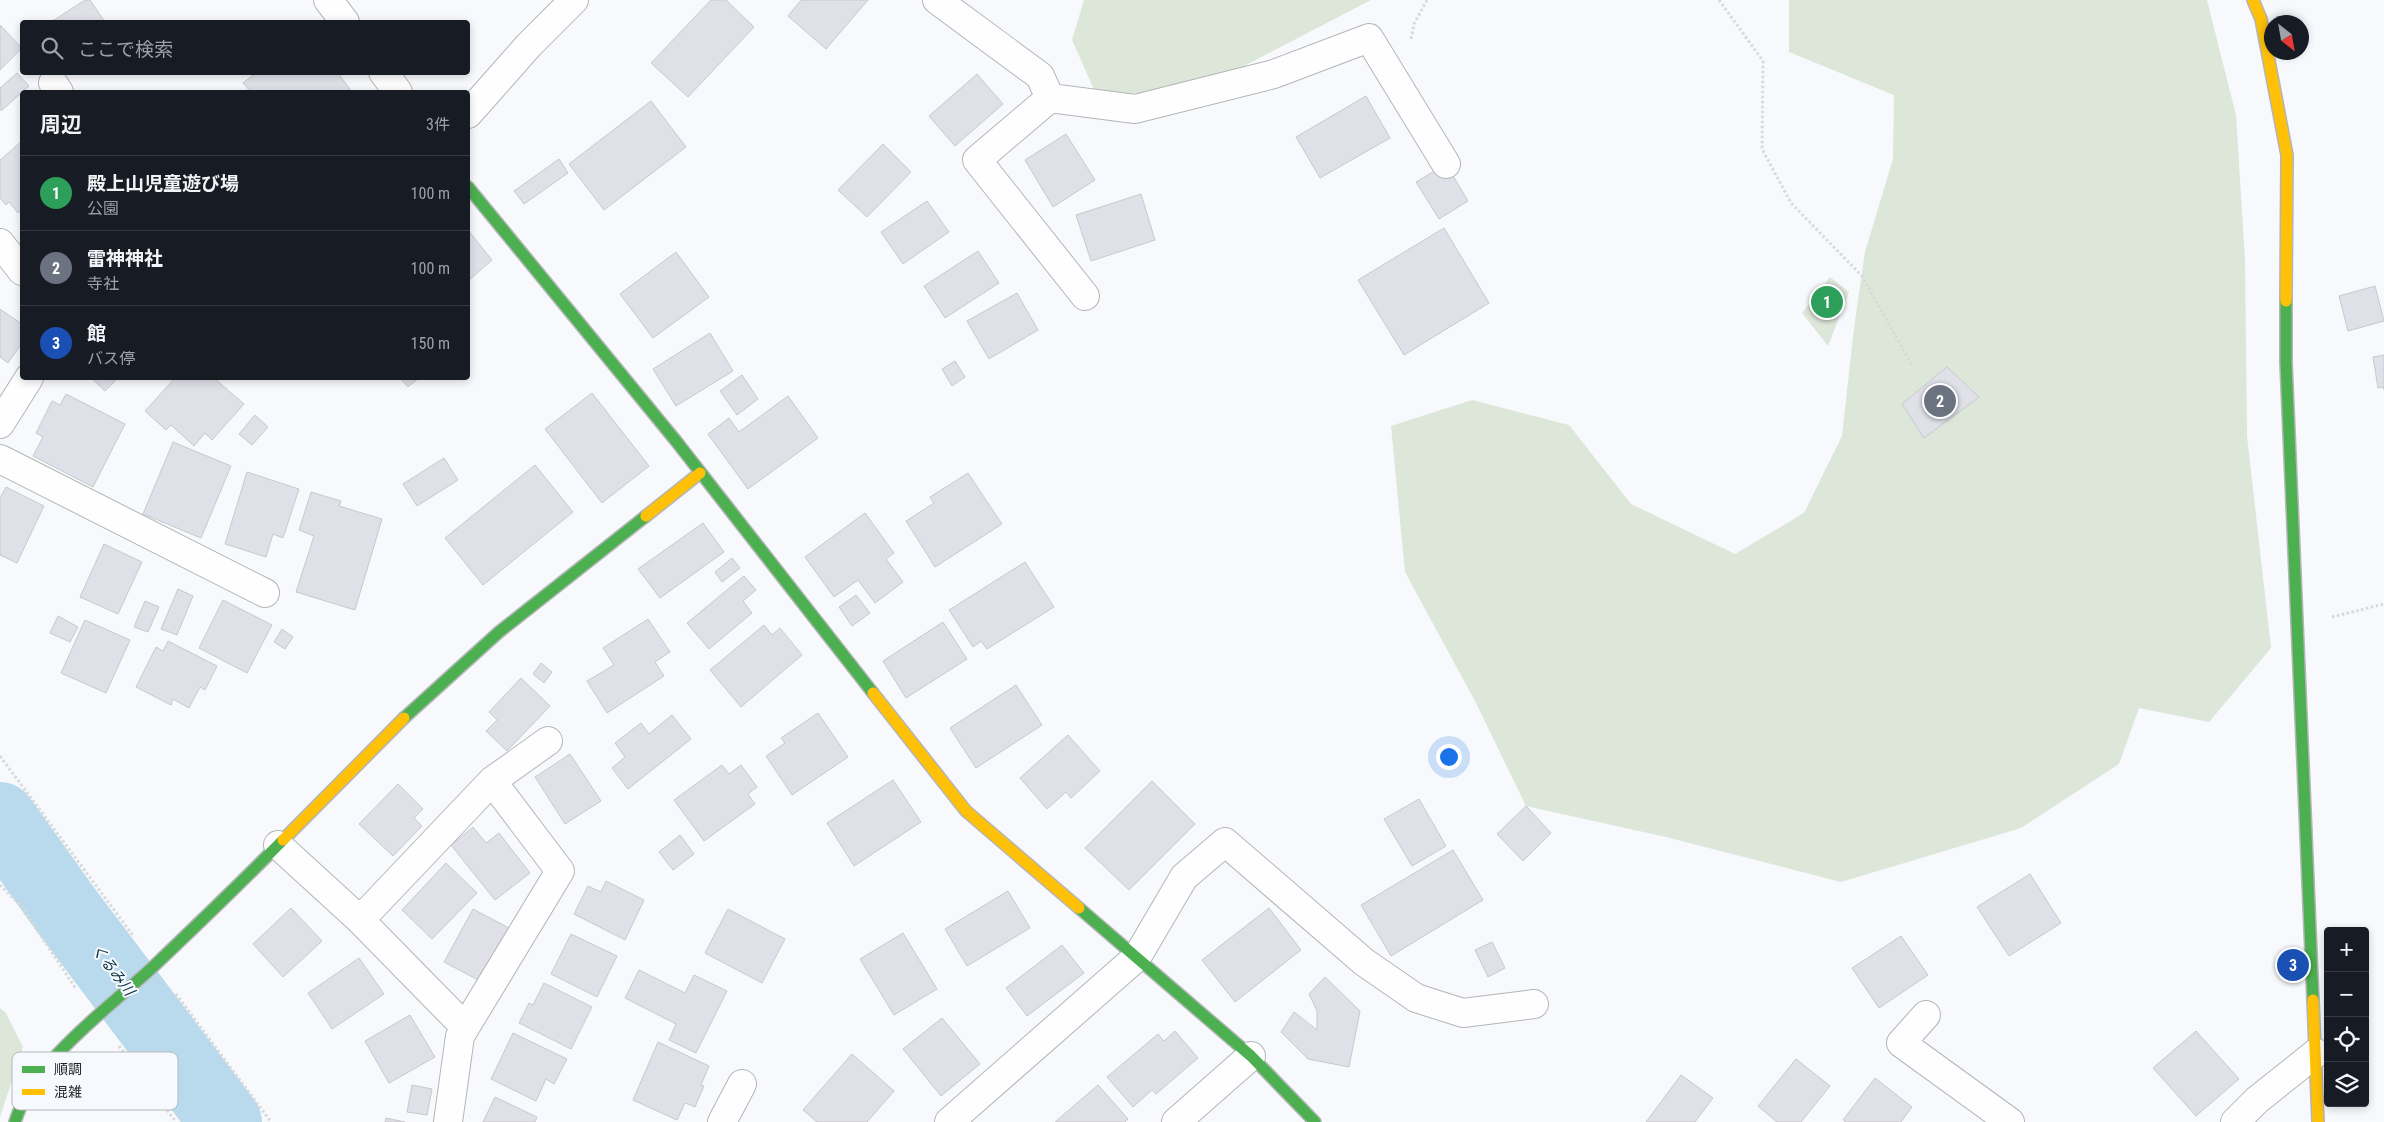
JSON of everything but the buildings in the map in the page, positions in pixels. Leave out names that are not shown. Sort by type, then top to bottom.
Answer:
[{"type":"street","points":[[328,0],[343,20]]},
{"type":"street","points":[[470,112],[529,45],[574,0]]},
{"type":"street","points":[[937,0],[1040,76],[1050,98]]},
{"type":"street","points":[[2253,0],[2261,19],[2287,155],[2286,362],[2318,1122]]},
{"type":"street","points":[[1085,296],[977,160],[1050,98],[1135,109],[1274,74],[1369,38],[1446,164]]},
{"type":"street","points":[[470,189],[670,434],[966,812],[1251,1056],[1315,1122]]},
{"type":"street","points":[[0,243],[20,268]]},
{"type":"street","points":[[0,424],[28,380]]},
{"type":"street","points":[[0,459],[266,593]]},
{"type":"street","points":[[60,1052],[155,965],[278,845],[380,740],[498,632],[700,472]]},
{"type":"street","points":[[360,920],[492,781],[548,741]]},
{"type":"street","points":[[448,1122],[460,1036],[560,871],[492,781]]},
{"type":"street","points":[[950,1122],[1137,957],[1184,878],[1225,842],[1364,962],[1416,998],[1463,1013],[1534,1004]]},
{"type":"street","points":[[278,845],[360,920],[465,1027]]},
{"type":"street","points":[[1926,1015],[1901,1043],[2010,1122]]},
{"type":"street","points":[[2235,1122],[2257,1100],[2316,1053]]},
{"type":"street","points":[[1176,1122],[1251,1056]]},
{"type":"street","points":[[722,1122],[742,1084]]},
{"type":"street","points":[[15,1122],[19,1110]]},
{"type":"path","points":[[1719,0],[1763,61],[1762,149],[1791,203],[1862,276],[1912,365]]},
{"type":"path","points":[[2297,625],[2384,604]]},
{"type":"shaded area","points":[[1084,0],[1371,0],[1194,92],[1096,94],[1072,40]]},
{"type":"shaded area","points":[[1789,0],[2207,0],[2236,115],[2245,260],[2247,436],[2271,648],[2209,722],[2139,708],[2119,764],[2021,828],[1841,882],[1666,837],[1526,806],[1476,703],[1405,572],[1391,426],[1472,400],[1569,425],[1631,504],[1735,554],[1804,513],[1842,436],[1865,252],[1893,159],[1894,95],[1789,52]]},
{"type":"shaded area","points":[[1830,277],[1849,292],[1828,346],[1802,313]]},
{"type":"shaded area","points":[[0,1008],[6,1013],[23,1047],[21,1052],[12,1052],[12,1080],[0,1117]]},
{"type":"waterway","name":"くるみ川","points":[[0,818],[65,909],[173,1052]]},
{"type":"waterway","name":"くるみ川","points":[[178,1058],[226,1122]]},
{"type":"traffic: fast","points":[[470,189],[676,441],[873,693]]},
{"type":"traffic: fast","points":[[2286,301],[2286,362],[2313,1000]]},
{"type":"traffic: fast","points":[[404,718],[499,632],[646,516]]},
{"type":"traffic: fast","points":[[60,1052],[155,965],[283,840]]},
{"type":"traffic: fast","points":[[1079,908],[1251,1056],[1315,1122]]},
{"type":"traffic: fast","points":[[15,1122],[20,1110]]},
{"type":"traffic: slow","points":[[2253,0],[2261,19],[2287,155],[2286,301]]},
{"type":"traffic: slow","points":[[646,516],[700,473]]},
{"type":"traffic: slow","points":[[873,693],[966,811],[1079,908]]},
{"type":"traffic: slow","points":[[283,840],[404,718]]},
{"type":"traffic: slow","points":[[2313,1000],[2318,1122]]},
{"type":"place","name":"殿上山児童遊び場","points":[[1827,302]]},
{"type":"place","name":"雷神神社","points":[[1940,401]]},
{"type":"place","name":"館","points":[[2293,965]]}]
